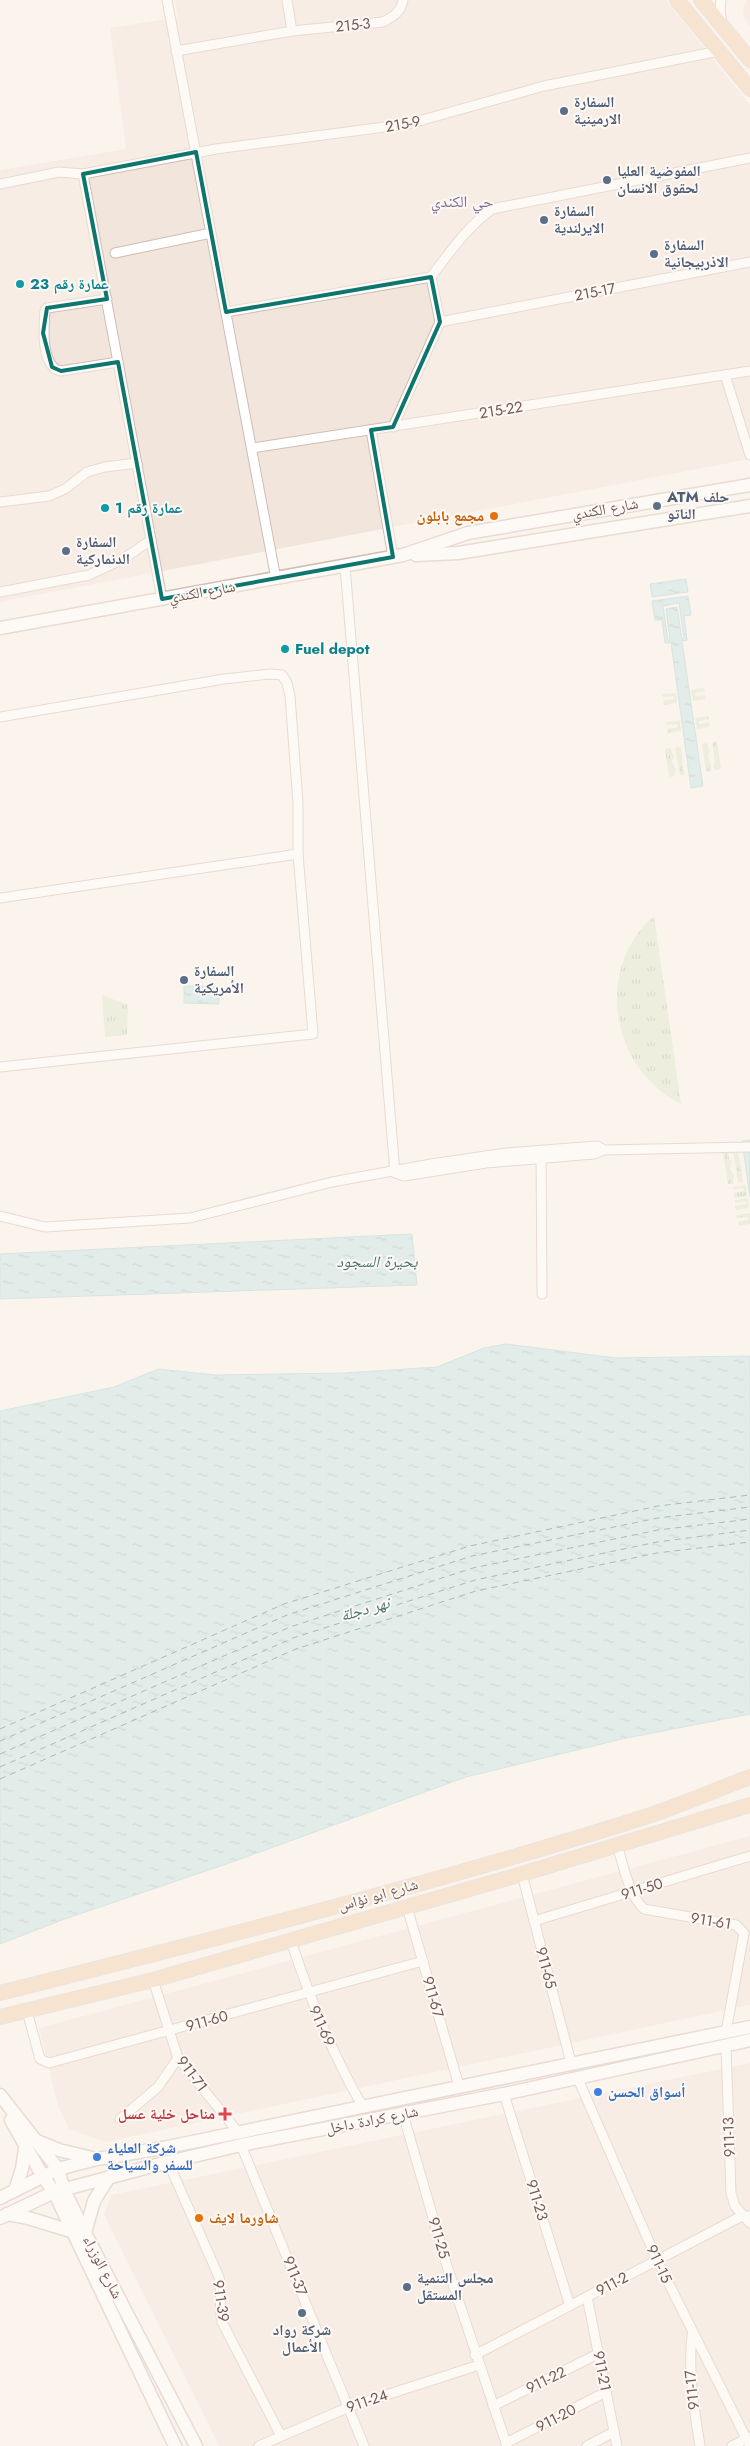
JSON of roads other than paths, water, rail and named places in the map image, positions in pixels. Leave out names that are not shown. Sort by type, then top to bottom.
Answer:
[{"type":"main road","points":[[677,0],[750,89]]},
{"type":"main road","points":[[701,0],[750,60]]},
{"type":"main road","name":"شارع ابو نؤاس","points":[[0,1993],[229,1936],[402,1888],[630,1822],[750,1778]]},
{"type":"main road","name":"شارع ابو نؤاس","points":[[0,2017],[153,1980],[291,1941],[750,1805]]},
{"type":"street","points":[[167,0],[276,579]]},
{"type":"street","points":[[287,0],[292,31]]},
{"type":"street","name":"215-3","points":[[176,51],[292,31],[383,22],[395,16],[402,6],[403,0]]},
{"type":"street","points":[[721,0],[720,15],[726,32]]},
{"type":"street","name":"215-9","points":[[0,184],[59,172],[84,174],[196,152],[408,124],[451,114],[544,86],[719,51]]},
{"type":"street","points":[[226,312],[431,277],[464,233],[492,209],[750,158]]},
{"type":"street","points":[[84,174],[162,599]]},
{"type":"street","points":[[115,253],[211,233]]},
{"type":"street","name":"215-17","points":[[440,322],[750,262]]},
{"type":"street","points":[[393,426],[440,322],[431,277]]},
{"type":"street","points":[[106,299],[47,308],[45,311],[43,333],[47,351],[55,370],[61,371],[118,362]]},
{"type":"street","name":"215-22","points":[[252,448],[750,371]]},
{"type":"street","points":[[725,375],[750,455]]},
{"type":"street","points":[[371,430],[398,556]]},
{"type":"street","points":[[0,502],[49,496],[65,489],[87,472],[104,467],[137,463]]},
{"type":"street","name":"شارع الكندي","points":[[0,628],[398,556],[468,533],[750,485]]},
{"type":"street","name":"شارع الكندي","points":[[398,556],[458,553],[750,506]]},
{"type":"street","points":[[546,519],[550,538]]},
{"type":"street","points":[[0,592],[89,574],[123,558],[151,540]]},
{"type":"street","points":[[345,566],[394,1170]]},
{"type":"street","points":[[0,717],[224,679],[270,674],[282,675],[287,683],[290,696],[298,803],[298,854],[313,1034],[0,1067]]},
{"type":"street","points":[[0,898],[298,854]]},
{"type":"street","points":[[0,1216],[45,1227],[190,1218],[332,1182],[468,1158],[541,1154],[597,1146],[604,1150],[750,1147]]},
{"type":"street","points":[[541,1154],[542,1294]]},
{"type":"street","name":"911-61","points":[[617,1845],[633,1892],[638,1903],[644,1909],[736,1925],[742,1928],[744,1933],[726,2032]]},
{"type":"street","name":"911-50","points":[[534,1921],[750,1856]]},
{"type":"street","name":"911-65","points":[[522,1874],[571,2063]]},
{"type":"street","name":"911-67","points":[[407,1907],[460,2086]]},
{"type":"street","name":"911-69","points":[[291,1941],[308,1994],[326,2037],[363,2107]]},
{"type":"street","name":"911-60","points":[[27,2011],[38,2056],[45,2062],[308,1994],[422,1961]]},
{"type":"street","name":"911-71","points":[[153,1980],[178,2058],[238,2132]]},
{"type":"street","name":"شارع كرادة داخل","points":[[0,2198],[42,2175],[97,2159],[363,2107],[750,2027]]},
{"type":"street","name":"شارع كرادة داخل","points":[[4,2216],[59,2191],[168,2162],[241,2145],[578,2079],[750,2040]]},
{"type":"street","name":"911-13","points":[[726,2046],[731,2194],[750,2222]]},
{"type":"street","points":[[120,2119],[158,2086],[178,2058]]},
{"type":"street","name":"911-15","points":[[578,2079],[657,2260],[692,2334],[749,2441]]},
{"type":"street","name":"911-23","points":[[504,2094],[570,2306]]},
{"type":"street","name":"شارع الوزراء","points":[[0,2096],[30,2144],[42,2175],[59,2191],[85,2232],[196,2446]]},
{"type":"street","name":"911-25","points":[[403,2114],[475,2355],[506,2445]]},
{"type":"street","points":[[15,2190],[30,2144],[97,2159]]},
{"type":"street","name":"شارع الوزراء","points":[[30,2144],[58,2169],[59,2191],[71,2231],[175,2446]]},
{"type":"street","name":"911-37","points":[[241,2145],[364,2446]]},
{"type":"street","name":"911-39","points":[[168,2162],[219,2277],[222,2292],[219,2307],[222,2322],[281,2436]]},
{"type":"street","points":[[85,2232],[94,2201],[110,2177]]},
{"type":"street","points":[[4,2216],[28,2218],[71,2231]]},
{"type":"street","name":"911-2","points":[[475,2355],[746,2216]]},
{"type":"street","name":"911-21","points":[[587,2297],[617,2446]]},
{"type":"street","name":"911-17","points":[[692,2334],[689,2363],[700,2446]]},
{"type":"street","name":"911-22","points":[[493,2406],[598,2354]]},
{"type":"street","name":"911-24","points":[[259,2446],[349,2407],[478,2364]]},
{"type":"street","name":"911-20","points":[[506,2445],[606,2392]]},
{"type":"street","points":[[587,2446],[614,2432]]},
{"type":"street","points":[[732,2446],[749,2441]]},
{"type":"water","points":[[686,579],[688,592],[652,597],[650,584]]},
{"type":"water","points":[[688,596],[691,615],[684,616],[687,640],[682,641],[703,786],[691,788],[671,643],[665,643],[662,620],[655,620],[652,601]],"holes":[[[679,603],[684,638],[682,639],[677,607],[666,609],[670,640],[668,641],[663,606]]]},
{"type":"water","points":[[184,986],[219,986],[219,1004],[184,1003]]},
{"type":"water","points":[[750,1140],[750,1197],[742,1141]]},
{"type":"water","name":"بحيرة السجود","points":[[412,1234],[417,1285],[0,1299],[0,1254]]},
{"type":"water","name":"نهر دجلة","points":[[506,1344],[616,1358],[750,1356],[750,1714],[622,1739],[466,1777],[235,1861],[62,1920],[0,1944],[0,1411],[114,1387],[158,1369],[215,1375],[344,1373],[437,1367],[484,1348]]},
{"type":"place","name":"السفارة الارمينية","points":[[564,111]]},
{"type":"place","name":"المفوضية العليا لحقوق الانسان","points":[[607,180]]},
{"type":"place","name":"السفارة الايرلندية","points":[[544,220]]},
{"type":"place","name":"السفارة الاذربيجانية","points":[[654,254]]},
{"type":"place","name":"عمارة رقم 23","points":[[20,284]]},
{"type":"place","name":"ATM حلف الناتو","points":[[657,506]]},
{"type":"place","name":"عمارة رقم 1","points":[[105,508]]},
{"type":"place","name":"مجمع بابلون","points":[[494,516]]},
{"type":"place","name":"السفارة الدنماركية","points":[[66,551]]},
{"type":"place","name":"Fuel depot","points":[[285,649]]},
{"type":"place","name":"السفارة الأمريكية","points":[[184,980]]},
{"type":"place","name":"أسواق الحسن","points":[[598,2092]]},
{"type":"place","name":"مناحل خلية عسل","points":[[225,2114]]},
{"type":"place","name":"شركة العلياء للسفر والسياحة","points":[[97,2157]]},
{"type":"place","name":"شاورما لايف","points":[[199,2218]]},
{"type":"place","name":"مجلس التنمية المستقل","points":[[407,2287]]},
{"type":"place","name":"شركة رواد الأعمال","points":[[302,2313]]},
{"type":"district","name":"حي الكندي","points":[[462,201]]}]
